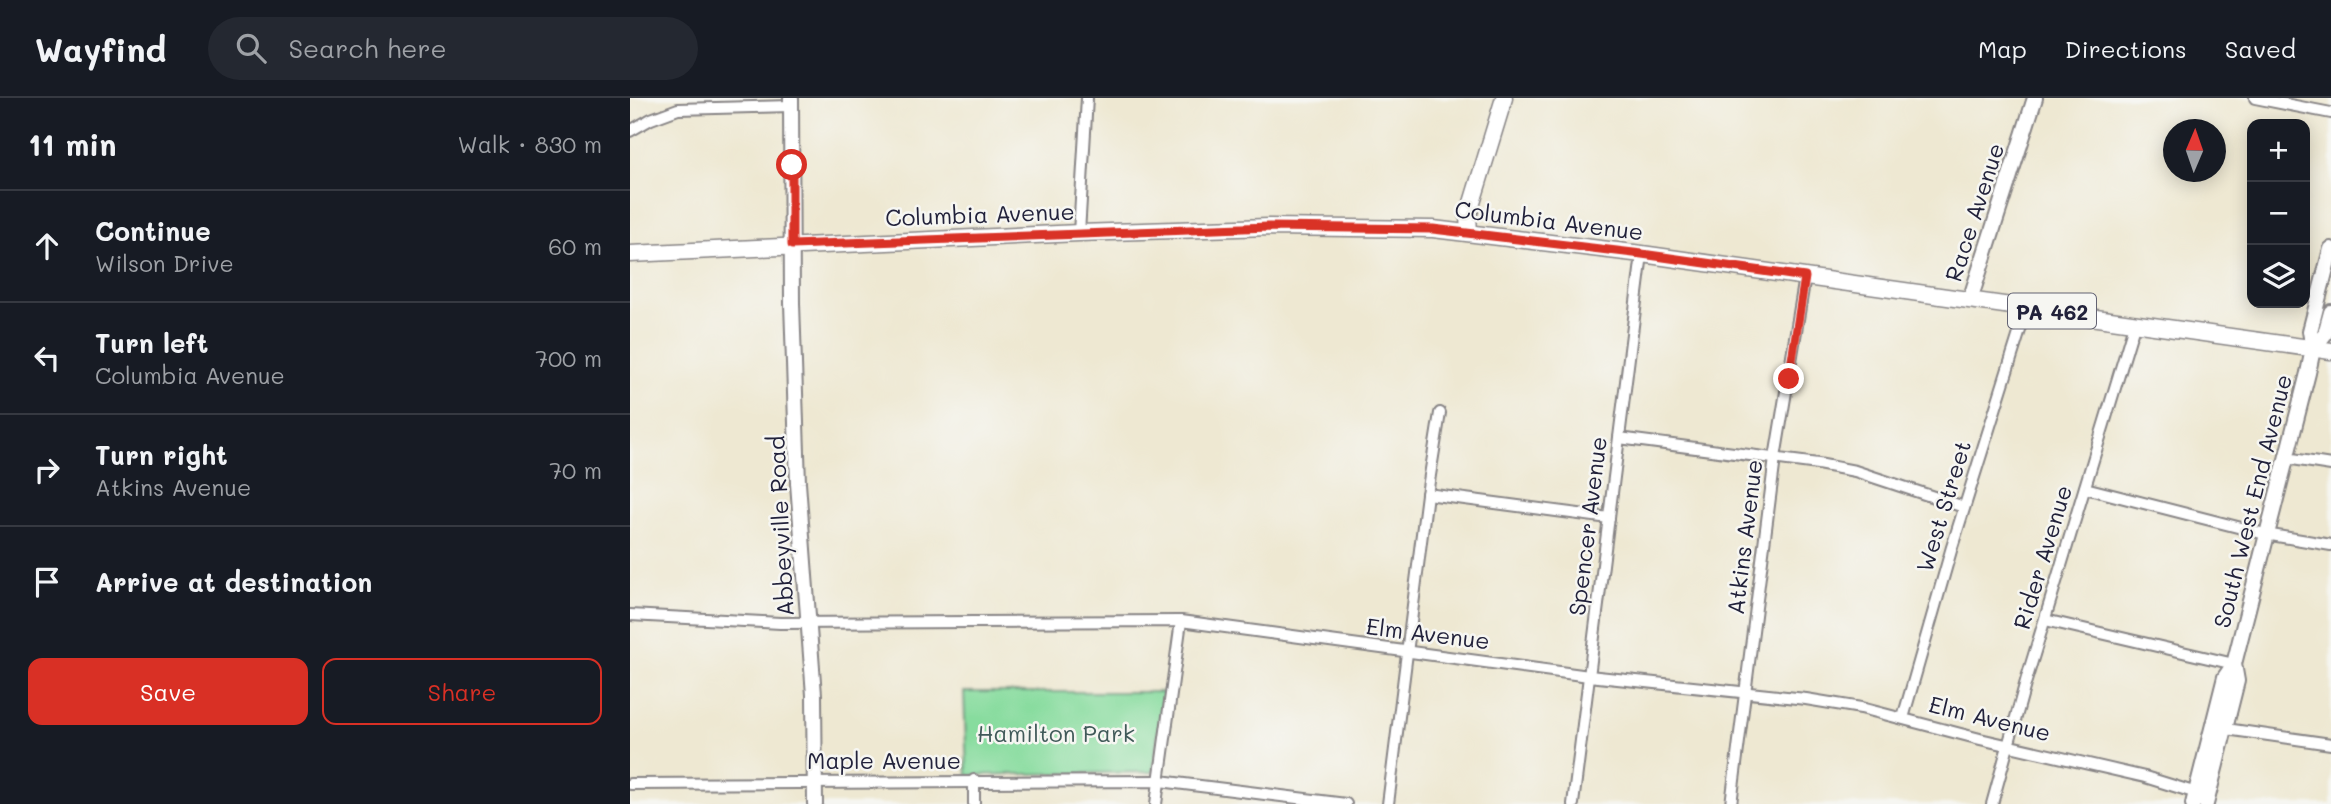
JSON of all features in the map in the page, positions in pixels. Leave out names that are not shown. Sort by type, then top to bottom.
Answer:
[{"type":"main road","points":[[1469,232],[1468,216],[1504,98]]},
{"type":"main road","name":"Columbia Avenue","points":[[630,254],[1079,233],[1331,227],[1433,229],[1642,254],[2331,351]]},
{"type":"street","points":[[1079,233],[1087,98]]},
{"type":"street","name":"Race Avenue","points":[[1970,300],[2035,98]]},
{"type":"street","points":[[2255,98],[2331,113]]},
{"type":"street","points":[[630,131],[651,119],[678,109],[791,102]]},
{"type":"street","name":"Abbeyville Road","points":[[791,102],[792,303],[798,482],[814,695],[816,804]]},
{"type":"street","points":[[2313,349],[2310,331],[2331,249]]},
{"type":"street","name":"Spencer Avenue","points":[[1573,804],[1642,254]]},
{"type":"street","name":"Atkins Avenue","points":[[1731,804],[1775,458],[1805,277]]},
{"type":"street","name":"West Street","points":[[1903,718],[1964,507],[2027,308]]},
{"type":"street","points":[[2313,349],[2325,334],[2331,312]]},
{"type":"street","name":"Rider Avenue","points":[[1992,804],[2135,322]]},
{"type":"street","name":"South West End Avenue","points":[[2201,799],[2219,727],[2237,681],[2234,664],[2313,349]]},
{"type":"street","points":[[1388,804],[1427,494],[1440,413]]},
{"type":"street","points":[[1619,438],[1855,471],[1964,507]]},
{"type":"street","points":[[2286,458],[2331,465]]},
{"type":"street","points":[[2085,488],[2265,534],[2331,545]]},
{"type":"street","points":[[1427,494],[1609,518]]},
{"type":"street","name":"Elm Avenue","points":[[630,615],[779,624],[1181,621],[1589,676],[1805,699],[1861,708],[2145,777],[2201,799]]},
{"type":"street","points":[[2045,620],[2234,664]]},
{"type":"street","points":[[1156,804],[1181,621]]},
{"type":"street","points":[[2219,727],[2331,744]]},
{"type":"street","points":[[974,780],[974,804]]},
{"type":"street","name":"Maple Avenue","points":[[630,784],[1160,781],[1346,804]]},
{"type":"green space","name":"Hamilton Park","points":[[964,692],[1163,692],[1153,772],[967,775]]},
{"type":"route","points":[[792,165],[792,245],[1269,227],[1384,227],[1469,232],[1805,277],[1789,379]]}]
